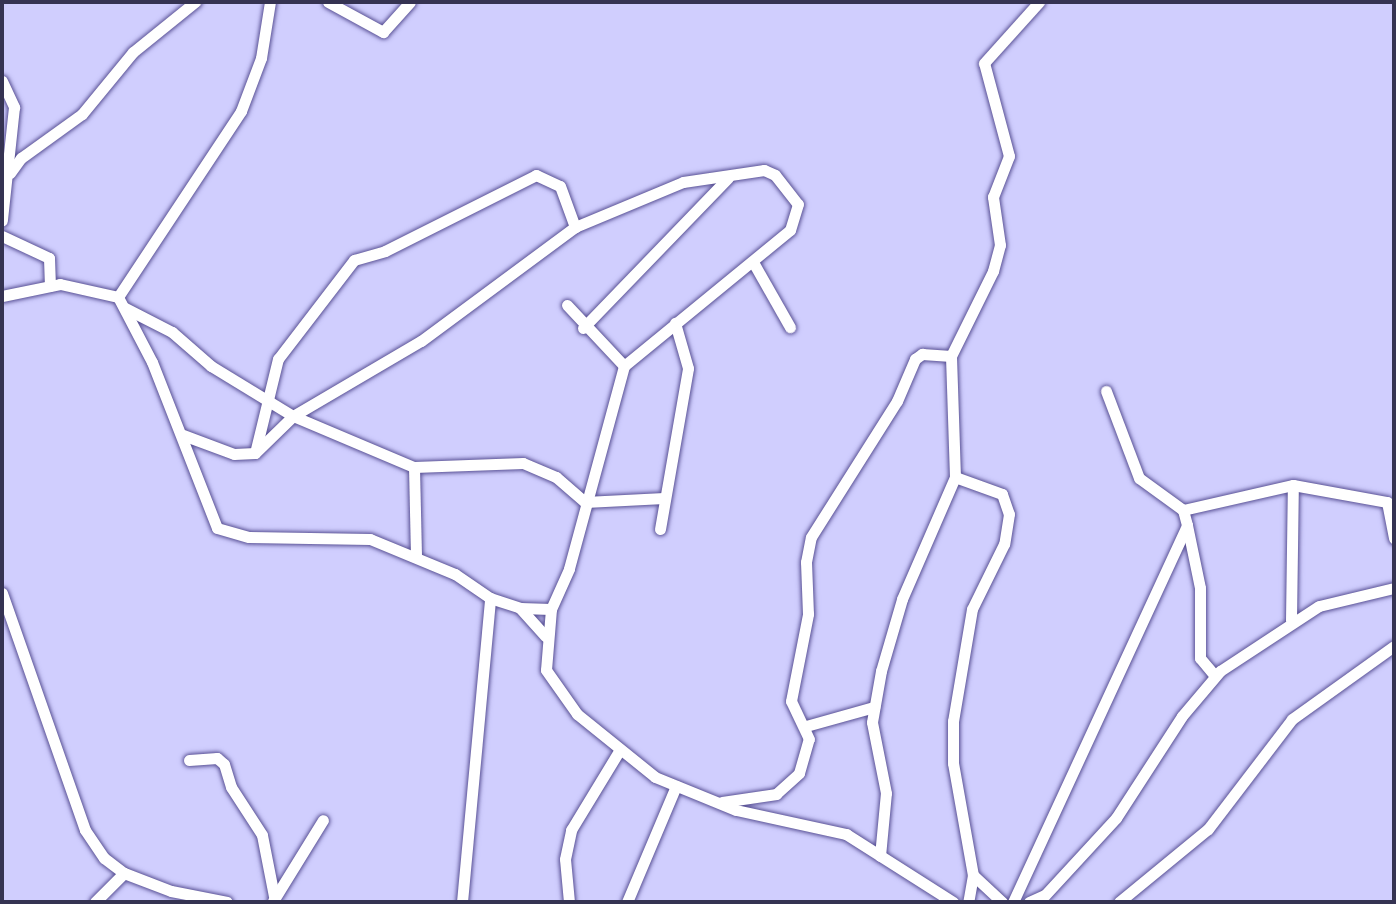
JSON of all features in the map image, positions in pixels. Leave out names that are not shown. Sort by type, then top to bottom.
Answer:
[{"type":"street","points":[[10,173],[21,158],[82,114],[133,52],[195,2]]},
{"type":"street","points":[[121,302],[241,111],[261,58],[270,2]]},
{"type":"street","points":[[334,3],[383,32],[410,2]]},
{"type":"street","points":[[880,856],[886,793],[872,734],[874,707],[902,599],[955,477],[951,356],[998,257],[993,197],[1009,164],[984,63],[1039,2]]},
{"type":"street","points":[[2,81],[14,100],[10,173],[2,220]]},
{"type":"street","points":[[183,435],[234,454],[255,453],[293,416],[421,341],[575,227],[683,182],[728,178],[764,170],[785,182],[798,204],[790,230],[624,366],[565,581],[551,609],[545,636],[546,670],[556,691],[619,751],[676,786],[717,802],[835,830],[953,902]]},
{"type":"street","points":[[255,453],[265,395],[278,359],[354,260],[385,251],[536,175],[560,186],[575,227]]},
{"type":"street","points":[[583,328],[728,178]]},
{"type":"street","points":[[2,236],[49,258],[50,286]]},
{"type":"street","points":[[753,262],[790,327]]},
{"type":"street","points":[[2,296],[50,286],[81,287],[121,302],[172,332],[211,366],[265,395],[293,416],[414,467],[523,463],[556,477],[585,502],[664,498]]},
{"type":"street","points":[[121,302],[183,435],[203,502],[217,528],[249,537],[353,536],[416,555],[490,598],[520,608],[551,609]]},
{"type":"street","points":[[567,305],[583,328],[624,366]]},
{"type":"street","points":[[660,529],[688,368],[675,323]]},
{"type":"street","points":[[717,802],[759,800],[788,787],[808,754],[806,726],[791,701],[808,614],[806,562],[811,537],[897,401],[915,359],[922,354],[951,356]]},
{"type":"street","points":[[1106,391],[1139,478],[1183,510],[1200,588],[1200,658],[1215,676]]},
{"type":"street","points":[[414,467],[416,555]]},
{"type":"street","points":[[955,477],[1002,494],[1009,514],[1004,544],[972,609],[953,721],[953,763],[973,875],[968,902]]},
{"type":"street","points":[[1183,510],[1293,485],[1387,502],[1394,538]]},
{"type":"street","points":[[1291,620],[1293,485]]},
{"type":"street","points":[[1013,902],[1187,525]]},
{"type":"street","points":[[1029,902],[1045,895],[1116,818],[1173,729],[1215,676],[1291,620],[1342,597],[1394,588]]},
{"type":"street","points":[[2,593],[85,830],[104,858],[124,873],[171,891],[227,902]]},
{"type":"street","points":[[462,902],[490,598]]},
{"type":"street","points":[[520,608],[545,636]]},
{"type":"street","points":[[1119,902],[1208,829],[1292,719],[1394,646]]},
{"type":"street","points":[[806,726],[874,707]]},
{"type":"street","points":[[569,902],[565,859],[571,830],[619,751]]},
{"type":"street","points":[[189,760],[217,758],[224,764],[231,787],[262,835],[274,899]]},
{"type":"street","points":[[627,902],[676,786]]},
{"type":"street","points":[[274,899],[323,820]]},
{"type":"street","points":[[95,902],[124,873]]},
{"type":"street","points":[[973,875],[1002,902]]}]
